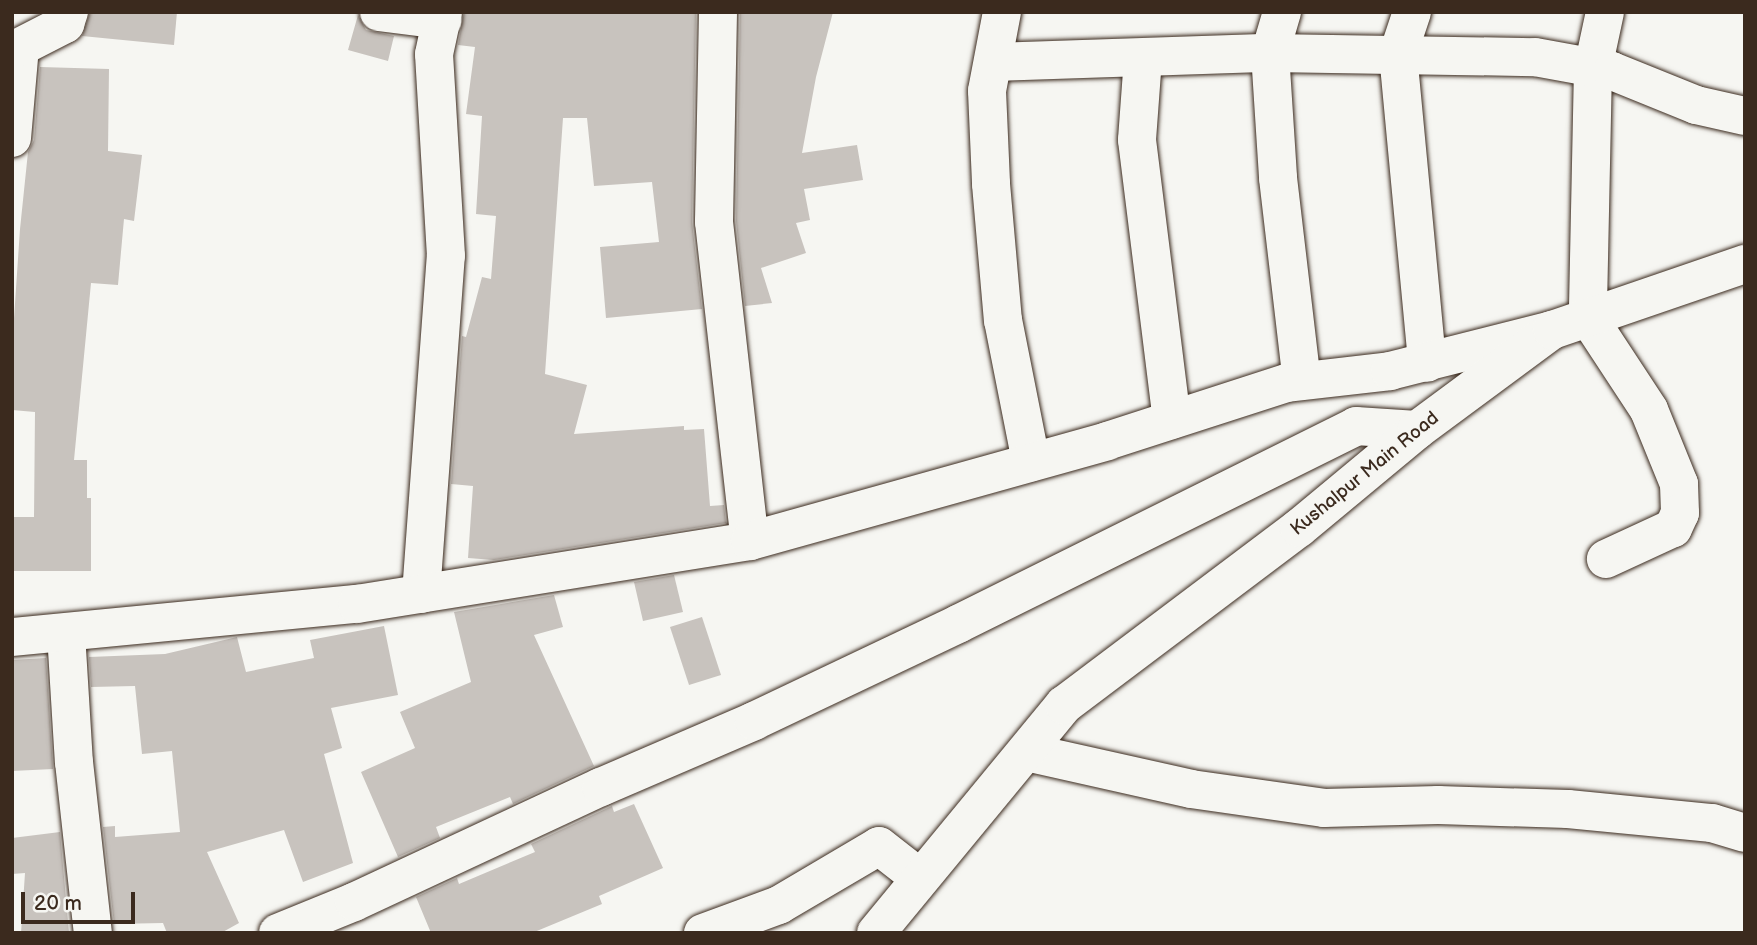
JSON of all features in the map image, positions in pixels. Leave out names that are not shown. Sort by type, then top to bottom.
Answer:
[{"type":"street","points":[[12,138],[20,47],[65,24],[69,12]]},
{"type":"street","points":[[379,12],[443,16],[434,54],[446,256],[421,594]]},
{"type":"street","points":[[718,12],[714,222],[750,541]]},
{"type":"street","points":[[1002,12],[988,105],[990,184],[1001,293],[1031,462]]},
{"type":"street","points":[[1282,12],[1270,54],[1278,178],[1302,381]]},
{"type":"street","points":[[1412,12],[1398,54],[1427,363]]},
{"type":"street","points":[[1605,12],[1593,68],[1588,317],[1649,410],[1679,484],[1680,513],[1673,528],[1606,559]]},
{"type":"street","points":[[993,62],[1270,54],[1535,57],[1612,71],[1696,105],[1745,116]]},
{"type":"street","points":[[1143,58],[1136,140],[1172,420]]},
{"type":"street","name":"Kushalpur Main Road","points":[[876,933],[1064,705],[1299,528],[1417,430],[1552,330],[1745,264]]},
{"type":"street","points":[[12,637],[357,604],[750,541],[1031,462],[1287,383],[1390,371],[1552,330]]},
{"type":"street","points":[[297,929],[601,787],[754,721],[958,624],[1356,426],[1417,430]]},
{"type":"street","points":[[66,632],[74,762],[93,933]]},
{"type":"street","points":[[1026,752],[1191,789],[1324,808],[1438,805],[1568,809],[1713,823],[1745,833]]},
{"type":"street","points":[[703,933],[779,905],[879,846],[920,878]]},
{"type":"building","points":[[90,12],[177,12],[174,45],[82,36]]},
{"type":"building","points":[[464,12],[696,12],[692,222],[702,309],[606,318],[600,247],[659,242],[652,182],[594,186],[587,118],[563,118],[545,374],[587,385],[574,434],[684,426],[684,430],[704,429],[710,506],[724,505],[726,523],[494,560],[468,558],[473,486],[451,484],[462,336],[466,337],[482,277],[491,279],[496,216],[476,214],[482,116],[466,114],[475,47],[458,45]]},
{"type":"building","points":[[740,12],[833,12],[816,77],[802,153],[857,145],[863,180],[804,189],[810,220],[796,223],[806,253],[761,268],[772,303],[745,306],[736,221]]},
{"type":"building","points":[[358,15],[366,30],[394,36],[388,61],[348,50]]},
{"type":"building","points":[[40,67],[109,69],[108,151],[142,155],[134,221],[124,219],[118,285],[91,283],[74,460],[87,460],[87,498],[91,498],[91,571],[12,571],[12,517],[34,517],[35,412],[12,410],[12,348],[20,229],[28,152],[34,140]]},
{"type":"building","points":[[674,575],[683,612],[643,621],[634,582]]},
{"type":"building","points":[[554,595],[563,627],[534,635],[594,766],[513,804],[510,797],[436,827],[440,838],[398,857],[361,772],[415,748],[400,712],[471,682],[454,612]]},
{"type":"building","points":[[702,617],[721,675],[689,685],[670,627]]},
{"type":"building","points":[[384,626],[398,695],[331,708],[342,748],[324,754],[353,863],[303,882],[284,830],[207,852],[239,923],[221,933],[167,933],[163,923],[114,924],[103,827],[115,826],[115,837],[180,832],[172,751],[142,754],[135,686],[91,687],[89,657],[165,654],[237,637],[246,672],[314,658],[310,640]]},
{"type":"building","points":[[46,658],[53,769],[12,771],[12,660]]},
{"type":"building","points":[[634,804],[663,868],[599,896],[602,904],[532,933],[431,933],[416,897],[457,878],[459,884],[535,852],[531,844],[612,806],[614,812]]},
{"type":"building","points":[[60,832],[69,933],[21,933],[25,873],[12,874],[12,838]]}]
